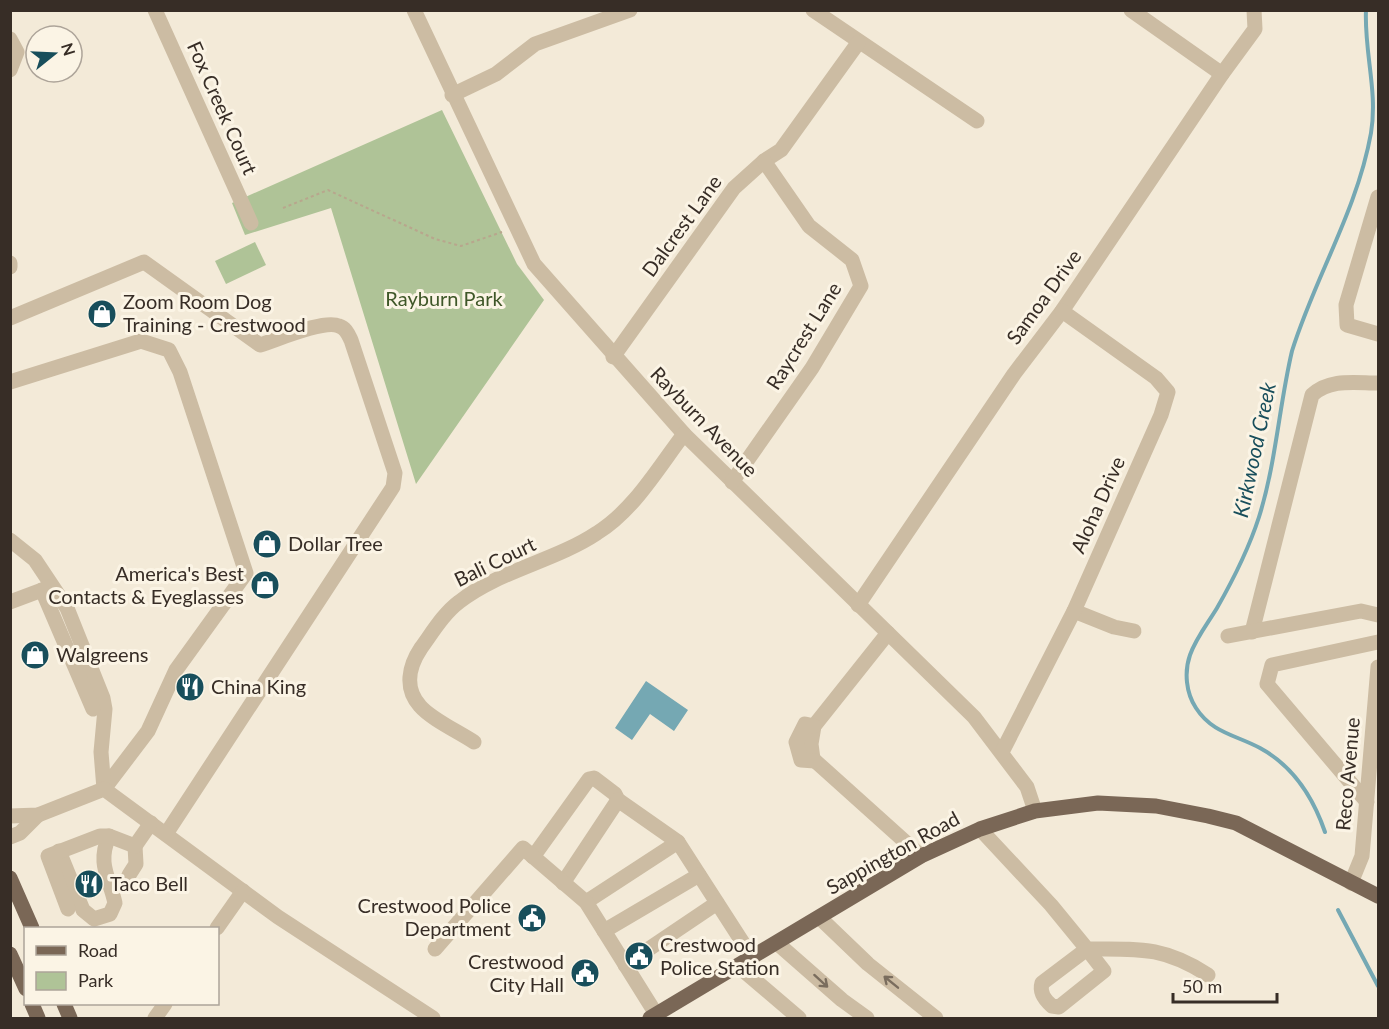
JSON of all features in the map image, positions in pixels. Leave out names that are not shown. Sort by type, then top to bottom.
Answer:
[{"type":"main road","name":"Sappington Road","points":[[653,1016],[921,856],[980,829],[1035,811],[1098,803],[1156,806],[1208,816],[1236,823],[1378,896]]},
{"type":"main road","points":[[10,878],[32,927]]},
{"type":"main road","points":[[10,954],[19,982]]},
{"type":"street","name":"Fox Creek Court","points":[[154,10],[251,223]]},
{"type":"street","name":"Rayburn Avenue","points":[[414,10],[452,95],[534,264],[613,357],[684,434],[974,717],[1027,787],[1035,811]]},
{"type":"street","points":[[452,95],[496,74],[535,44],[630,10]]},
{"type":"street","points":[[813,10],[858,43],[977,121]]},
{"type":"street","points":[[1131,10],[1222,74]]},
{"type":"street","name":"Samoa Drive","points":[[858,605],[1014,374],[1062,311],[1222,74],[1255,29],[1254,10]]},
{"type":"street","points":[[10,39],[17,52],[10,70]]},
{"type":"street","name":"Dalcrest Lane","points":[[613,357],[734,188],[764,161],[781,150],[858,43]]},
{"type":"street","name":"Raycrest Lane","points":[[732,482],[812,368],[861,286],[852,260],[809,225],[764,161]]},
{"type":"street","points":[[1378,197],[1346,305],[1347,325],[1378,334]]},
{"type":"street","points":[[10,318],[144,262],[260,345],[326,324],[338,325],[346,330],[351,340],[395,473],[393,487],[166,834]]},
{"type":"street","name":"Aloha Drive","points":[[1002,752],[1074,611],[1161,415],[1168,392],[1156,378],[1062,311]]},
{"type":"street","points":[[10,382],[141,341],[169,350],[180,372],[246,573],[176,670],[148,731],[104,789],[38,815],[10,816]]},
{"type":"street","points":[[1252,632],[1312,395],[1318,389],[1333,383],[1378,383]]},
{"type":"street","name":"Bali Court","points":[[474,741],[421,707],[412,692],[409,675],[412,663],[428,637],[458,603],[483,587],[559,555],[607,526],[624,512],[684,434]]},
{"type":"street","points":[[13,545],[35,560],[93,709]]},
{"type":"street","points":[[47,588],[67,608],[103,698],[105,709],[101,752],[104,789],[243,891],[433,1018]]},
{"type":"street","points":[[10,602],[47,588]]},
{"type":"street","points":[[1228,636],[1361,610],[1378,615]]},
{"type":"street","points":[[1074,611],[1114,627],[1134,631]]},
{"type":"street","points":[[888,633],[814,726],[811,744],[815,761],[921,856]]},
{"type":"street","points":[[1367,801],[1266,684],[1272,665],[1378,642]]},
{"type":"street","name":"Reco Avenue","points":[[1351,884],[1362,856],[1378,667]]},
{"type":"street","points":[[435,949],[528,853],[589,778],[594,778],[618,800],[678,842],[752,957]]},
{"type":"street","points":[[563,883],[618,800]]},
{"type":"street","points":[[10,837],[20,833],[38,815]]},
{"type":"street","points":[[129,875],[136,864],[135,846],[151,823]]},
{"type":"street","points":[[980,829],[1065,920],[1087,949],[1153,950],[1184,959],[1208,975]]},
{"type":"street","points":[[69,909],[48,856],[85,840],[109,836],[135,846]]},
{"type":"street","points":[[59,851],[83,910],[94,919],[110,914],[115,903],[103,866],[103,851],[109,836]]},
{"type":"street","points":[[586,902],[678,842]]},
{"type":"street","points":[[528,853],[586,902],[653,1016]]},
{"type":"street","points":[[604,931],[699,875]]},
{"type":"street","points":[[218,927],[243,891]]},
{"type":"street","points":[[625,965],[717,903]]},
{"type":"street","points":[[820,918],[868,964],[936,1018]]},
{"type":"street","points":[[777,943],[842,1000],[867,1018]]},
{"type":"street","points":[[738,966],[799,1018]]},
{"type":"street","points":[[155,1018],[164,1005]]},
{"type":"path","points":[[283,208],[328,190],[435,239],[461,246],[494,236],[515,225]]},
{"type":"green space","name":"Rayburn Park","points":[[442,110],[517,264],[544,300],[416,484],[331,208],[245,235],[232,203]]},
{"type":"green space","points":[[255,242],[266,265],[226,284],[215,261]]},
{"type":"water","points":[[646,681],[688,710],[674,731],[650,714],[632,740],[615,728]]},
{"type":"waterway","name":"Kirkwood Creek","points":[[1325,832],[1308,795],[1292,773],[1272,755],[1217,728],[1202,716],[1190,696],[1187,675],[1188,662],[1193,649],[1229,586],[1255,529],[1270,476],[1292,351],[1346,217],[1365,162],[1373,117],[1366,10]]},
{"type":"waterway","name":"Kirkwood Creek","points":[[1338,910],[1378,986]]},
{"type":"place","name":"Zoom Room Dog Training - Crestwood","points":[[102,314]]},
{"type":"place","name":"Dollar Tree","points":[[267,544]]},
{"type":"place","name":"America's Best Contacts & Eyeglasses","points":[[265,585]]},
{"type":"place","name":"Walgreens","points":[[35,655]]},
{"type":"place","name":"China King","points":[[190,687]]},
{"type":"place","name":"Taco Bell","points":[[89,884]]},
{"type":"place","name":"Crestwood Police Department","points":[[532,918]]},
{"type":"place","name":"Crestwood Police Station","points":[[639,956]]},
{"type":"place","name":"Crestwood City Hall","points":[[585,973]]}]
